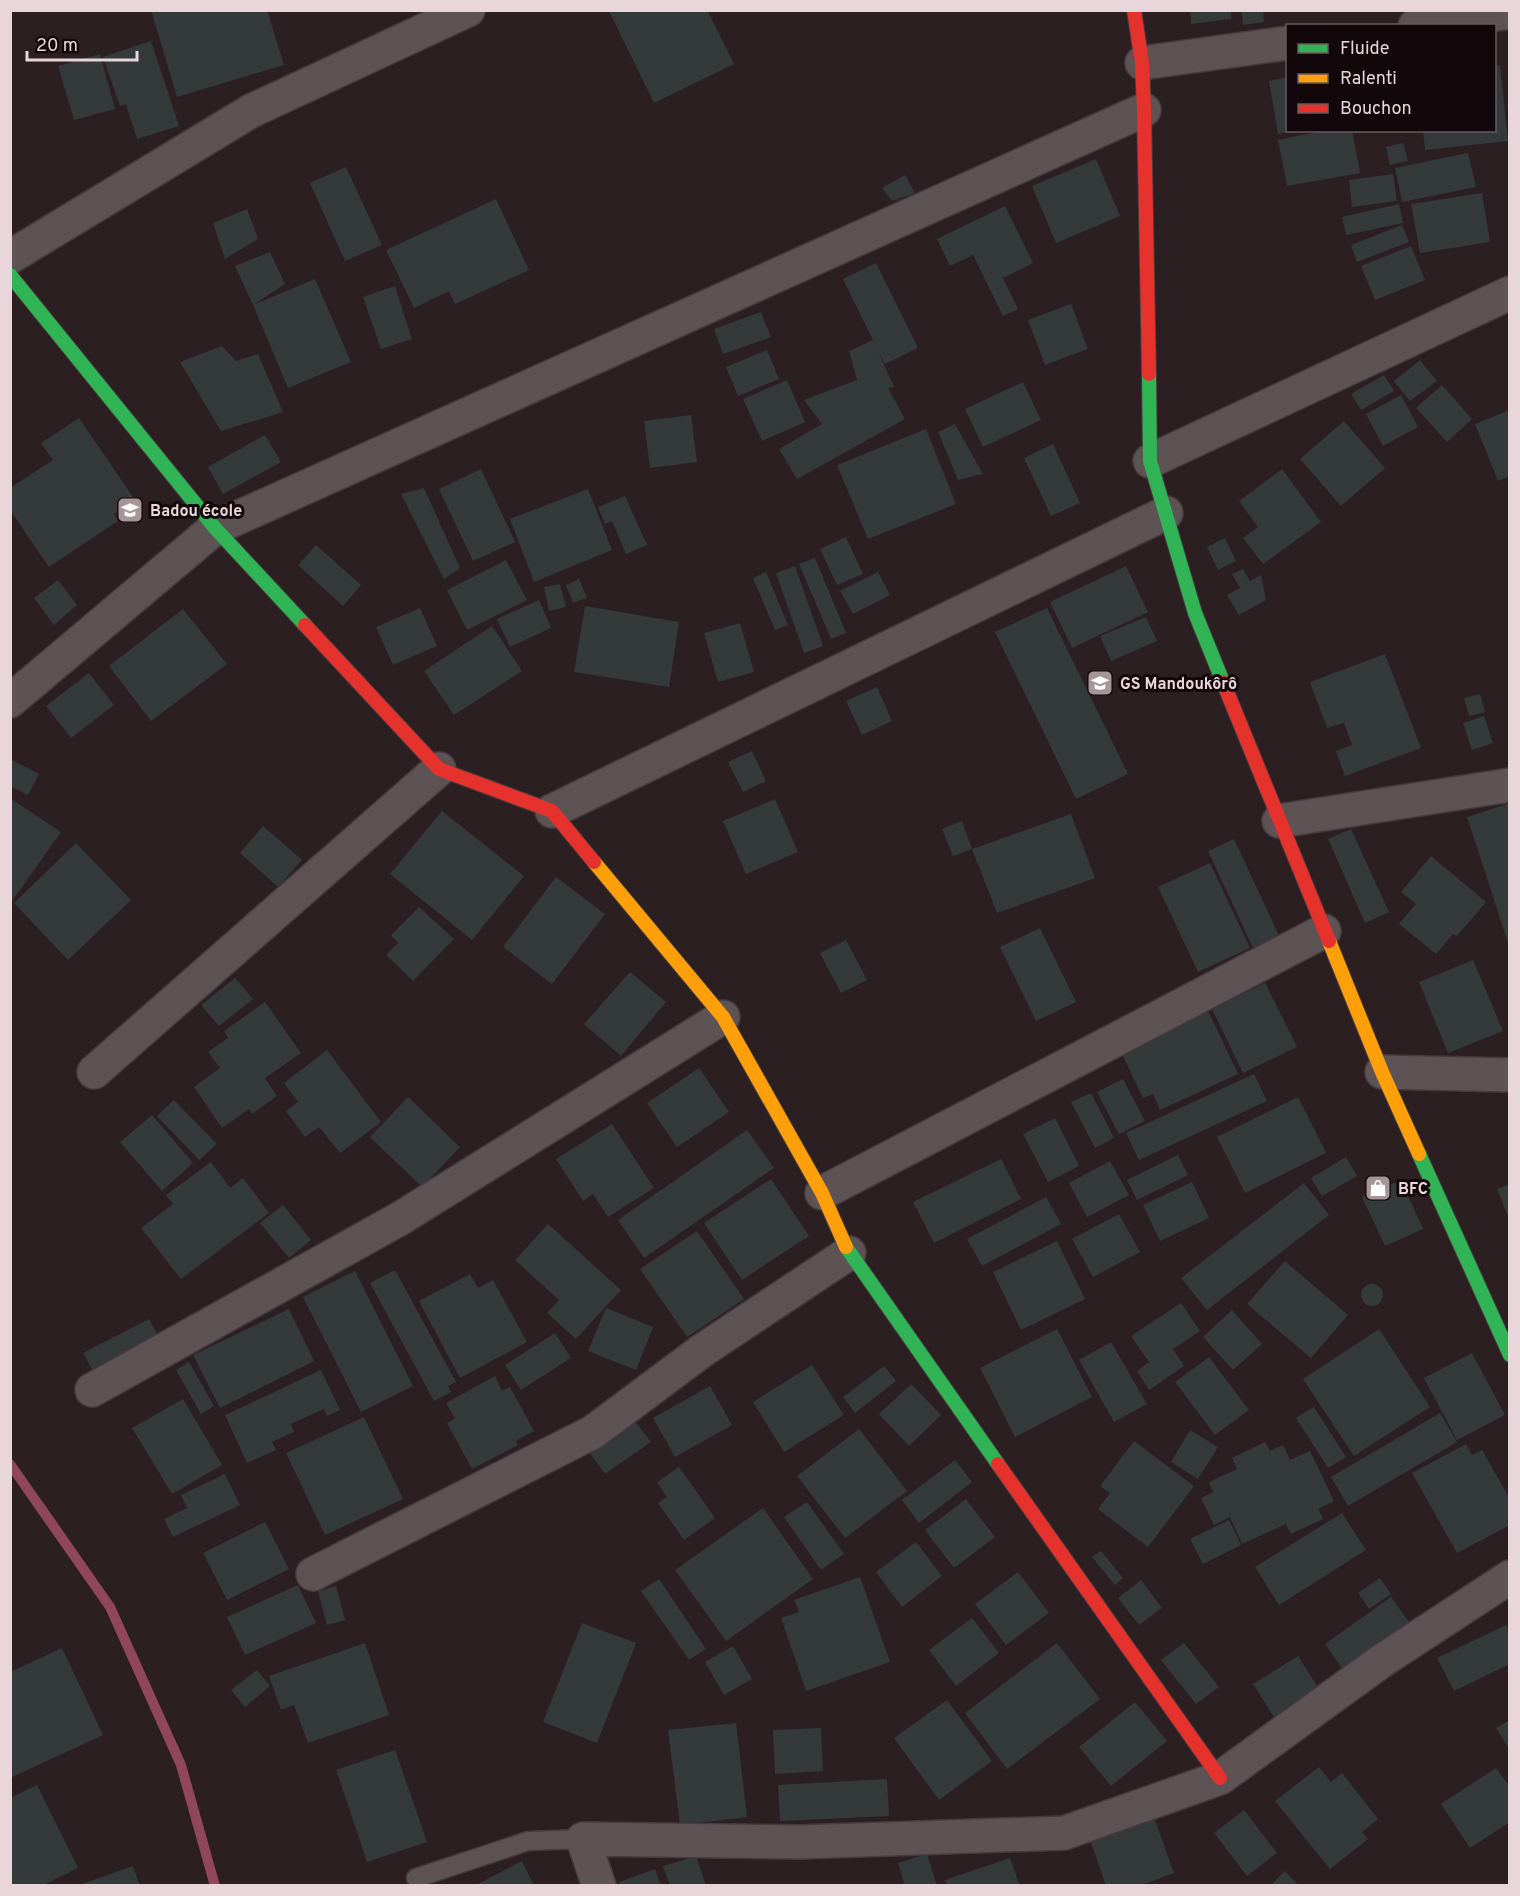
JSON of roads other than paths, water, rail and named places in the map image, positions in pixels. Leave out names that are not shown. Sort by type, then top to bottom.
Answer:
[{"type":"street","points":[[10,257],[251,111],[468,10]]},
{"type":"street","points":[[1134,10],[1142,63],[1144,110],[1150,461],[1195,613],[1382,1072],[1509,1356]]},
{"type":"street","points":[[1428,24],[1509,12]]},
{"type":"street","points":[[1142,63],[1286,43]]},
{"type":"street","points":[[10,701],[215,528],[1144,110]]},
{"type":"street","points":[[10,275],[215,528],[439,769],[552,811],[723,1017],[822,1193],[849,1253],[1220,1778]]},
{"type":"street","points":[[1150,461],[1509,293]]},
{"type":"street","points":[[552,811],[1166,513]]},
{"type":"street","points":[[94,1072],[439,769]]},
{"type":"street","points":[[1279,821],[1509,785]]},
{"type":"street","points":[[822,1193],[1324,931]]},
{"type":"street","points":[[92,1390],[401,1218],[723,1017]]},
{"type":"street","points":[[1382,1072],[1509,1075]]},
{"type":"street","points":[[313,1574],[593,1432],[703,1350],[849,1253]]},
{"type":"street","points":[[599,1886],[584,1839],[801,1842],[1064,1833],[1220,1778],[1383,1660],[1509,1578]]},
{"type":"lane","points":[[416,1878],[528,1841],[584,1839]]},
{"type":"waterway","points":[[10,1464],[110,1607],[181,1765],[215,1886]]},
{"type":"place","name":"Badou école","points":[[130,510]]},
{"type":"place","name":"GS Mandoukôrô","points":[[1100,683]]},
{"type":"place","name":"BFC","points":[[1378,1188]]}]
